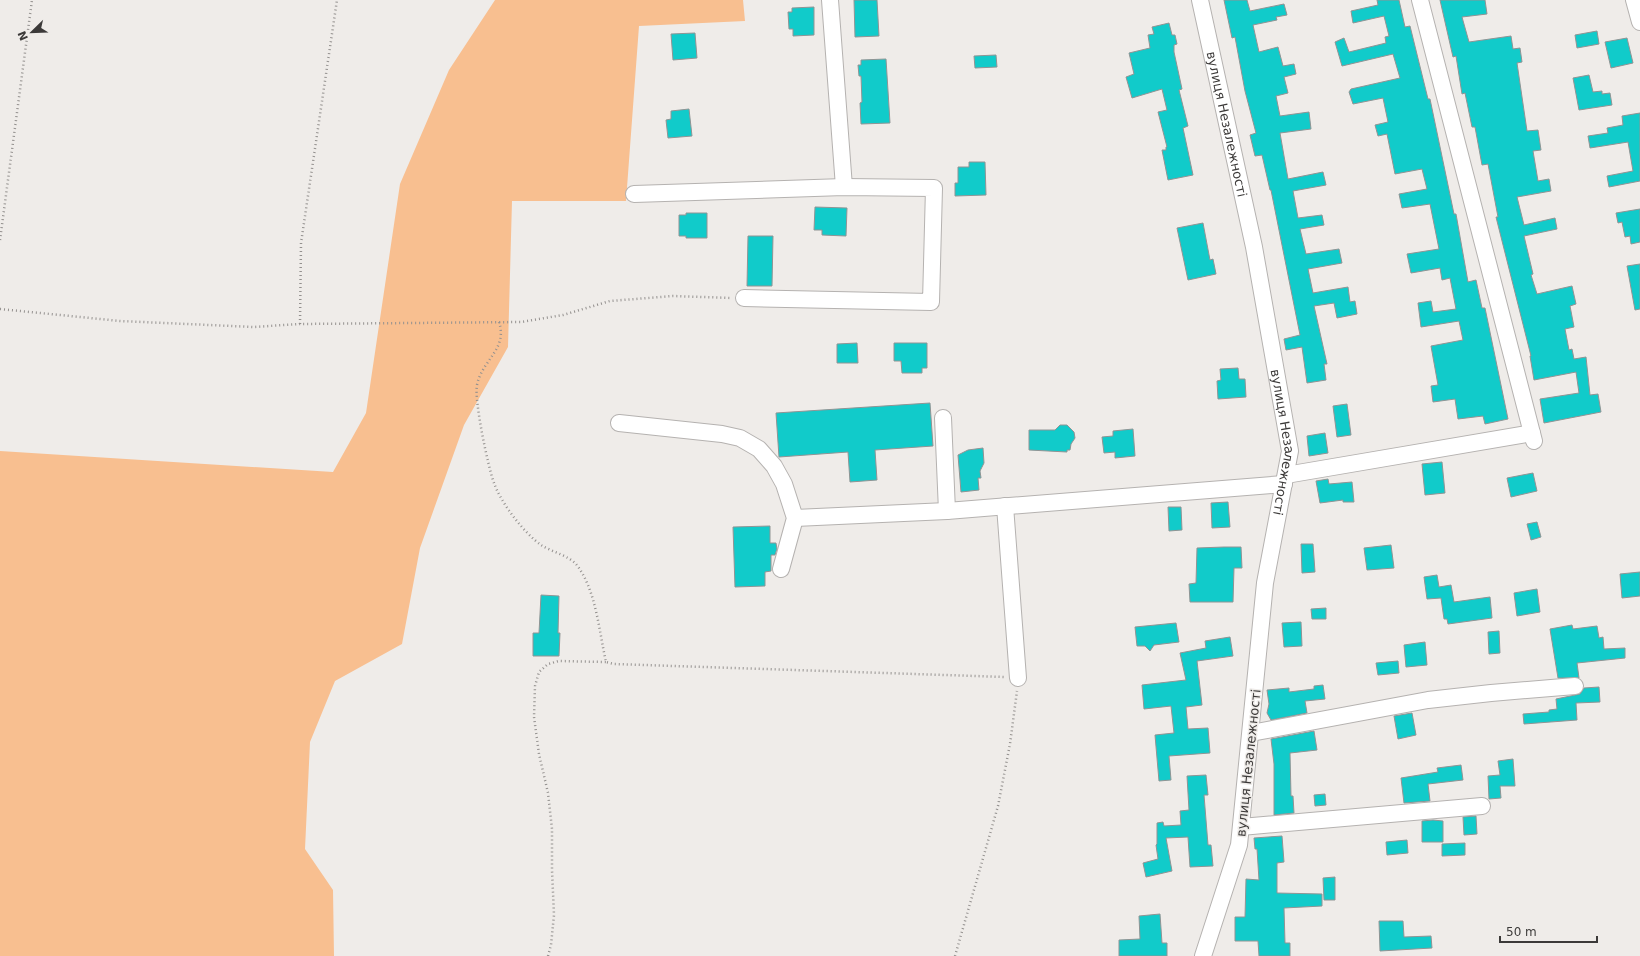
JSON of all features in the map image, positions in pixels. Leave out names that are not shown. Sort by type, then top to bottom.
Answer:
[{"type":"street","points":[[830,0],[844,187]]},
{"type":"street","name":"вулиця Незалежності","points":[[1200,0],[1254,247],[1290,451],[1265,583],[1239,845],[1203,956]]},
{"type":"street","points":[[795,518],[947,511],[1285,479],[1533,437],[1420,0]]},
{"type":"street","points":[[1634,0],[1640,22]]},
{"type":"street","points":[[634,194],[844,187],[934,188],[931,302],[744,298]]},
{"type":"street","points":[[943,418],[947,511]]},
{"type":"street","points":[[619,423],[722,434],[740,438],[759,449],[774,466],[786,491],[795,518],[781,569]]},
{"type":"street","points":[[1005,506],[1018,678]]},
{"type":"street","points":[[1250,733],[1428,700],[1575,686]]},
{"type":"street","points":[[1241,827],[1482,806]]},
{"type":"path","points":[[0,240],[32,0]]},
{"type":"path","points":[[300,324],[301,242],[337,0]]},
{"type":"path","points":[[0,309],[128,321],[254,327],[300,324],[521,322],[563,315],[610,301],[673,296],[744,298]]},
{"type":"path","points":[[499,322],[501,341],[483,370],[477,385],[478,407],[494,484],[507,507],[526,532],[541,545],[574,563],[582,573],[590,587],[606,662]]},
{"type":"path","points":[[548,956],[551,945],[554,915],[552,829],[548,793],[539,754],[534,717],[535,686],[539,672],[548,664],[559,661],[1018,678],[1010,744],[998,806],[955,956]]},
{"type":"shaded area","points":[[495,0],[743,0],[745,21],[639,26],[626,201],[512,201],[508,347],[464,425],[420,548],[402,644],[335,681],[310,742],[305,849],[333,890],[334,956],[0,956],[0,451],[333,472],[366,413],[400,184],[449,70]]},
{"type":"building","points":[[854,0],[877,0],[879,36],[855,37]]},
{"type":"building","points":[[1224,0],[1247,0],[1250,11],[1284,4],[1287,15],[1276,17],[1277,20],[1253,25],[1259,52],[1278,47],[1283,66],[1294,64],[1296,74],[1284,77],[1288,93],[1276,96],[1280,116],[1309,112],[1311,129],[1280,133],[1288,179],[1323,172],[1326,185],[1293,191],[1298,218],[1322,215],[1324,225],[1300,229],[1306,254],[1339,249],[1342,263],[1308,269],[1313,293],[1348,287],[1350,302],[1355,301],[1357,314],[1337,318],[1334,303],[1314,306],[1327,364],[1324,364],[1326,380],[1307,383],[1302,347],[1286,350],[1284,339],[1300,335],[1271,190],[1262,155],[1255,156],[1250,135],[1256,133],[1245,91],[1235,37],[1232,38]]},
{"type":"building","points":[[1377,0],[1399,0],[1405,27],[1410,26],[1428,99],[1430,99],[1454,214],[1456,214],[1468,282],[1476,280],[1482,308],[1485,308],[1508,419],[1485,424],[1483,416],[1458,419],[1455,399],[1433,402],[1431,386],[1438,385],[1431,346],[1463,340],[1459,321],[1421,327],[1418,303],[1431,301],[1433,312],[1456,309],[1450,278],[1442,280],[1440,268],[1411,273],[1407,254],[1439,249],[1430,204],[1402,208],[1399,194],[1427,189],[1422,169],[1395,174],[1387,134],[1378,136],[1375,125],[1388,122],[1383,98],[1353,104],[1349,92],[1351,89],[1400,78],[1393,54],[1342,66],[1335,42],[1344,38],[1349,52],[1386,43],[1385,37],[1389,36],[1384,16],[1353,23],[1351,11],[1378,5]]},
{"type":"building","points":[[1440,0],[1485,0],[1487,14],[1462,17],[1469,42],[1511,36],[1513,49],[1520,48],[1522,62],[1517,63],[1527,131],[1538,130],[1541,150],[1533,151],[1538,181],[1549,179],[1551,191],[1517,197],[1524,225],[1555,218],[1557,229],[1524,236],[1533,274],[1531,275],[1537,294],[1572,286],[1576,304],[1570,306],[1574,327],[1565,329],[1569,350],[1572,349],[1574,359],[1586,357],[1590,395],[1598,394],[1601,412],[1544,423],[1540,399],[1579,393],[1576,372],[1534,380],[1531,356],[1496,217],[1498,217],[1488,164],[1482,165],[1475,127],[1472,127],[1465,93],[1462,94],[1456,56],[1453,57]]},
{"type":"building","points":[[814,7],[814,35],[793,36],[793,29],[789,29],[788,12],[792,12],[792,8]]},
{"type":"building","points":[[1169,23],[1172,35],[1175,35],[1177,44],[1174,45],[1174,52],[1182,89],[1179,90],[1188,126],[1183,128],[1193,175],[1168,180],[1162,150],[1166,150],[1167,147],[1158,112],[1167,110],[1162,89],[1132,98],[1126,77],[1134,74],[1129,53],[1150,48],[1148,35],[1154,34],[1152,27]]},
{"type":"building","points":[[1597,31],[1599,44],[1577,48],[1575,35]]},
{"type":"building","points":[[695,33],[697,58],[673,60],[671,34]]},
{"type":"building","points":[[1627,38],[1633,63],[1611,68],[1605,42]]},
{"type":"building","points":[[996,55],[997,67],[975,68],[974,56]]},
{"type":"building","points":[[886,59],[890,123],[861,124],[861,76],[859,76],[858,65],[861,65],[861,60]]},
{"type":"building","points":[[1589,75],[1593,92],[1602,91],[1602,94],[1610,93],[1612,105],[1579,110],[1573,78]]},
{"type":"building","points":[[689,109],[692,136],[668,138],[666,120],[671,119],[671,111]]},
{"type":"building","points":[[1640,113],[1640,181],[1609,187],[1607,176],[1633,171],[1628,142],[1590,148],[1588,136],[1608,133],[1607,128],[1623,125],[1622,116]]},
{"type":"building","points":[[969,162],[985,162],[986,195],[955,196],[955,183],[958,183],[958,167],[969,167]]},
{"type":"building","points":[[815,207],[847,208],[846,236],[822,235],[822,230],[814,230]]},
{"type":"building","points":[[1640,209],[1640,242],[1631,244],[1630,236],[1625,237],[1622,222],[1618,223],[1616,213]]},
{"type":"building","points":[[686,213],[707,213],[707,238],[686,238],[686,236],[679,236],[679,215],[686,215]]},
{"type":"building","points":[[1203,223],[1210,260],[1213,259],[1216,274],[1188,280],[1177,228]]},
{"type":"building","points":[[748,236],[773,236],[772,286],[747,286]]},
{"type":"building","points":[[1640,264],[1640,309],[1635,310],[1627,266]]},
{"type":"building","points":[[857,343],[858,363],[837,363],[837,344]]},
{"type":"building","points":[[894,343],[927,343],[927,368],[922,368],[922,373],[902,373],[901,361],[894,361]]},
{"type":"building","points":[[1238,368],[1239,379],[1245,379],[1246,397],[1218,399],[1217,381],[1221,380],[1220,369]]},
{"type":"building","points":[[930,403],[933,446],[875,450],[877,480],[850,482],[848,452],[779,457],[776,413]]},
{"type":"building","points":[[1347,404],[1351,435],[1337,437],[1333,406]]},
{"type":"building","points":[[1060,425],[1067,425],[1074,432],[1075,438],[1071,444],[1070,450],[1067,450],[1067,452],[1029,450],[1029,430],[1055,430]]},
{"type":"building","points":[[1133,429],[1135,456],[1115,458],[1115,452],[1104,453],[1102,437],[1113,436],[1113,431]]},
{"type":"building","points":[[1325,433],[1328,453],[1309,456],[1307,436]]},
{"type":"building","points":[[983,448],[984,463],[980,471],[981,478],[978,478],[979,490],[961,492],[958,455],[968,450]]},
{"type":"building","points":[[1442,462],[1445,493],[1425,495],[1422,464]]},
{"type":"building","points":[[1533,473],[1537,491],[1511,497],[1507,478]]},
{"type":"building","points":[[1328,479],[1329,484],[1352,482],[1354,502],[1343,502],[1343,500],[1320,503],[1316,481]]},
{"type":"building","points":[[1228,502],[1230,527],[1212,528],[1211,503]]},
{"type":"building","points":[[1168,507],[1181,507],[1182,530],[1169,531]]},
{"type":"building","points":[[1537,522],[1541,537],[1531,540],[1527,524]]},
{"type":"building","points":[[770,526],[770,543],[776,543],[777,549],[775,555],[771,555],[771,571],[765,572],[765,586],[735,587],[733,527]]},
{"type":"building","points":[[1301,544],[1313,544],[1315,572],[1302,573]]},
{"type":"building","points":[[1391,545],[1394,568],[1367,570],[1364,548]]},
{"type":"building","points":[[1241,547],[1242,568],[1234,568],[1233,602],[1190,602],[1189,584],[1196,583],[1197,548]]},
{"type":"building","points":[[1640,572],[1640,596],[1622,598],[1620,574]]},
{"type":"building","points":[[1437,575],[1439,587],[1451,585],[1454,602],[1490,597],[1492,618],[1448,624],[1447,619],[1444,619],[1441,598],[1427,599],[1424,577]]},
{"type":"building","points":[[1537,589],[1540,612],[1517,616],[1514,593]]},
{"type":"building","points":[[541,595],[559,596],[559,656],[533,656],[533,633],[539,633]]},
{"type":"building","points":[[1326,608],[1326,619],[1312,619],[1311,609]]},
{"type":"building","points":[[1301,622],[1302,646],[1284,647],[1282,623]]},
{"type":"building","points":[[1176,623],[1179,642],[1154,645],[1150,651],[1145,646],[1137,646],[1135,627]]},
{"type":"building","points":[[1572,625],[1573,629],[1597,626],[1599,638],[1603,637],[1604,649],[1625,648],[1625,658],[1577,663],[1579,678],[1558,678],[1550,629]]},
{"type":"building","points":[[1499,631],[1500,653],[1489,654],[1488,632]]},
{"type":"building","points":[[1230,637],[1233,656],[1197,661],[1202,705],[1186,707],[1188,729],[1208,728],[1210,753],[1169,756],[1171,780],[1159,781],[1155,735],[1174,733],[1171,706],[1144,709],[1142,685],[1186,680],[1180,653],[1206,648],[1205,641]]},
{"type":"building","points":[[1425,642],[1427,665],[1406,667],[1404,645]]},
{"type":"building","points":[[1398,661],[1399,673],[1378,675],[1376,663]]},
{"type":"building","points":[[1323,685],[1325,699],[1305,701],[1307,713],[1271,720],[1267,713],[1269,704],[1267,690],[1289,688],[1289,692],[1314,689],[1314,686]]},
{"type":"building","points":[[1599,687],[1600,702],[1576,703],[1577,720],[1524,724],[1523,714],[1549,712],[1549,710],[1557,709],[1556,699],[1580,694],[1584,688]]},
{"type":"building","points":[[1412,713],[1416,735],[1398,739],[1394,716]]},
{"type":"building","points":[[1314,731],[1317,750],[1290,753],[1291,796],[1293,796],[1294,813],[1274,815],[1274,764],[1271,739]]},
{"type":"building","points":[[1513,759],[1515,786],[1500,786],[1501,798],[1489,799],[1488,776],[1500,775],[1498,761]]},
{"type":"building","points":[[1461,765],[1463,780],[1428,784],[1430,801],[1404,803],[1401,778],[1438,772],[1437,768]]},
{"type":"building","points":[[1206,775],[1208,795],[1204,795],[1208,845],[1211,845],[1213,866],[1190,867],[1188,837],[1166,838],[1172,871],[1146,877],[1143,863],[1158,859],[1156,845],[1157,823],[1163,822],[1164,826],[1181,825],[1180,811],[1189,810],[1187,776]]},
{"type":"building","points":[[1325,794],[1326,805],[1315,806],[1314,795]]},
{"type":"building","points":[[1476,816],[1477,834],[1464,835],[1463,817]]},
{"type":"building","points":[[1422,821],[1443,821],[1443,842],[1422,842]]},
{"type":"building","points":[[1282,836],[1284,862],[1277,863],[1277,893],[1322,894],[1322,906],[1284,908],[1285,943],[1290,943],[1290,956],[1259,956],[1258,941],[1235,941],[1235,917],[1245,917],[1246,879],[1259,880],[1257,849],[1255,849],[1254,838]]},
{"type":"building","points":[[1407,840],[1408,853],[1387,855],[1386,842]]},
{"type":"building","points":[[1465,843],[1465,855],[1442,856],[1442,844]]},
{"type":"building","points":[[1335,877],[1335,900],[1324,900],[1323,878]]},
{"type":"building","points":[[1160,914],[1162,943],[1167,943],[1167,956],[1119,956],[1119,940],[1140,939],[1139,916]]},
{"type":"building","points":[[1379,921],[1403,921],[1404,937],[1431,936],[1432,948],[1380,951]]}]
